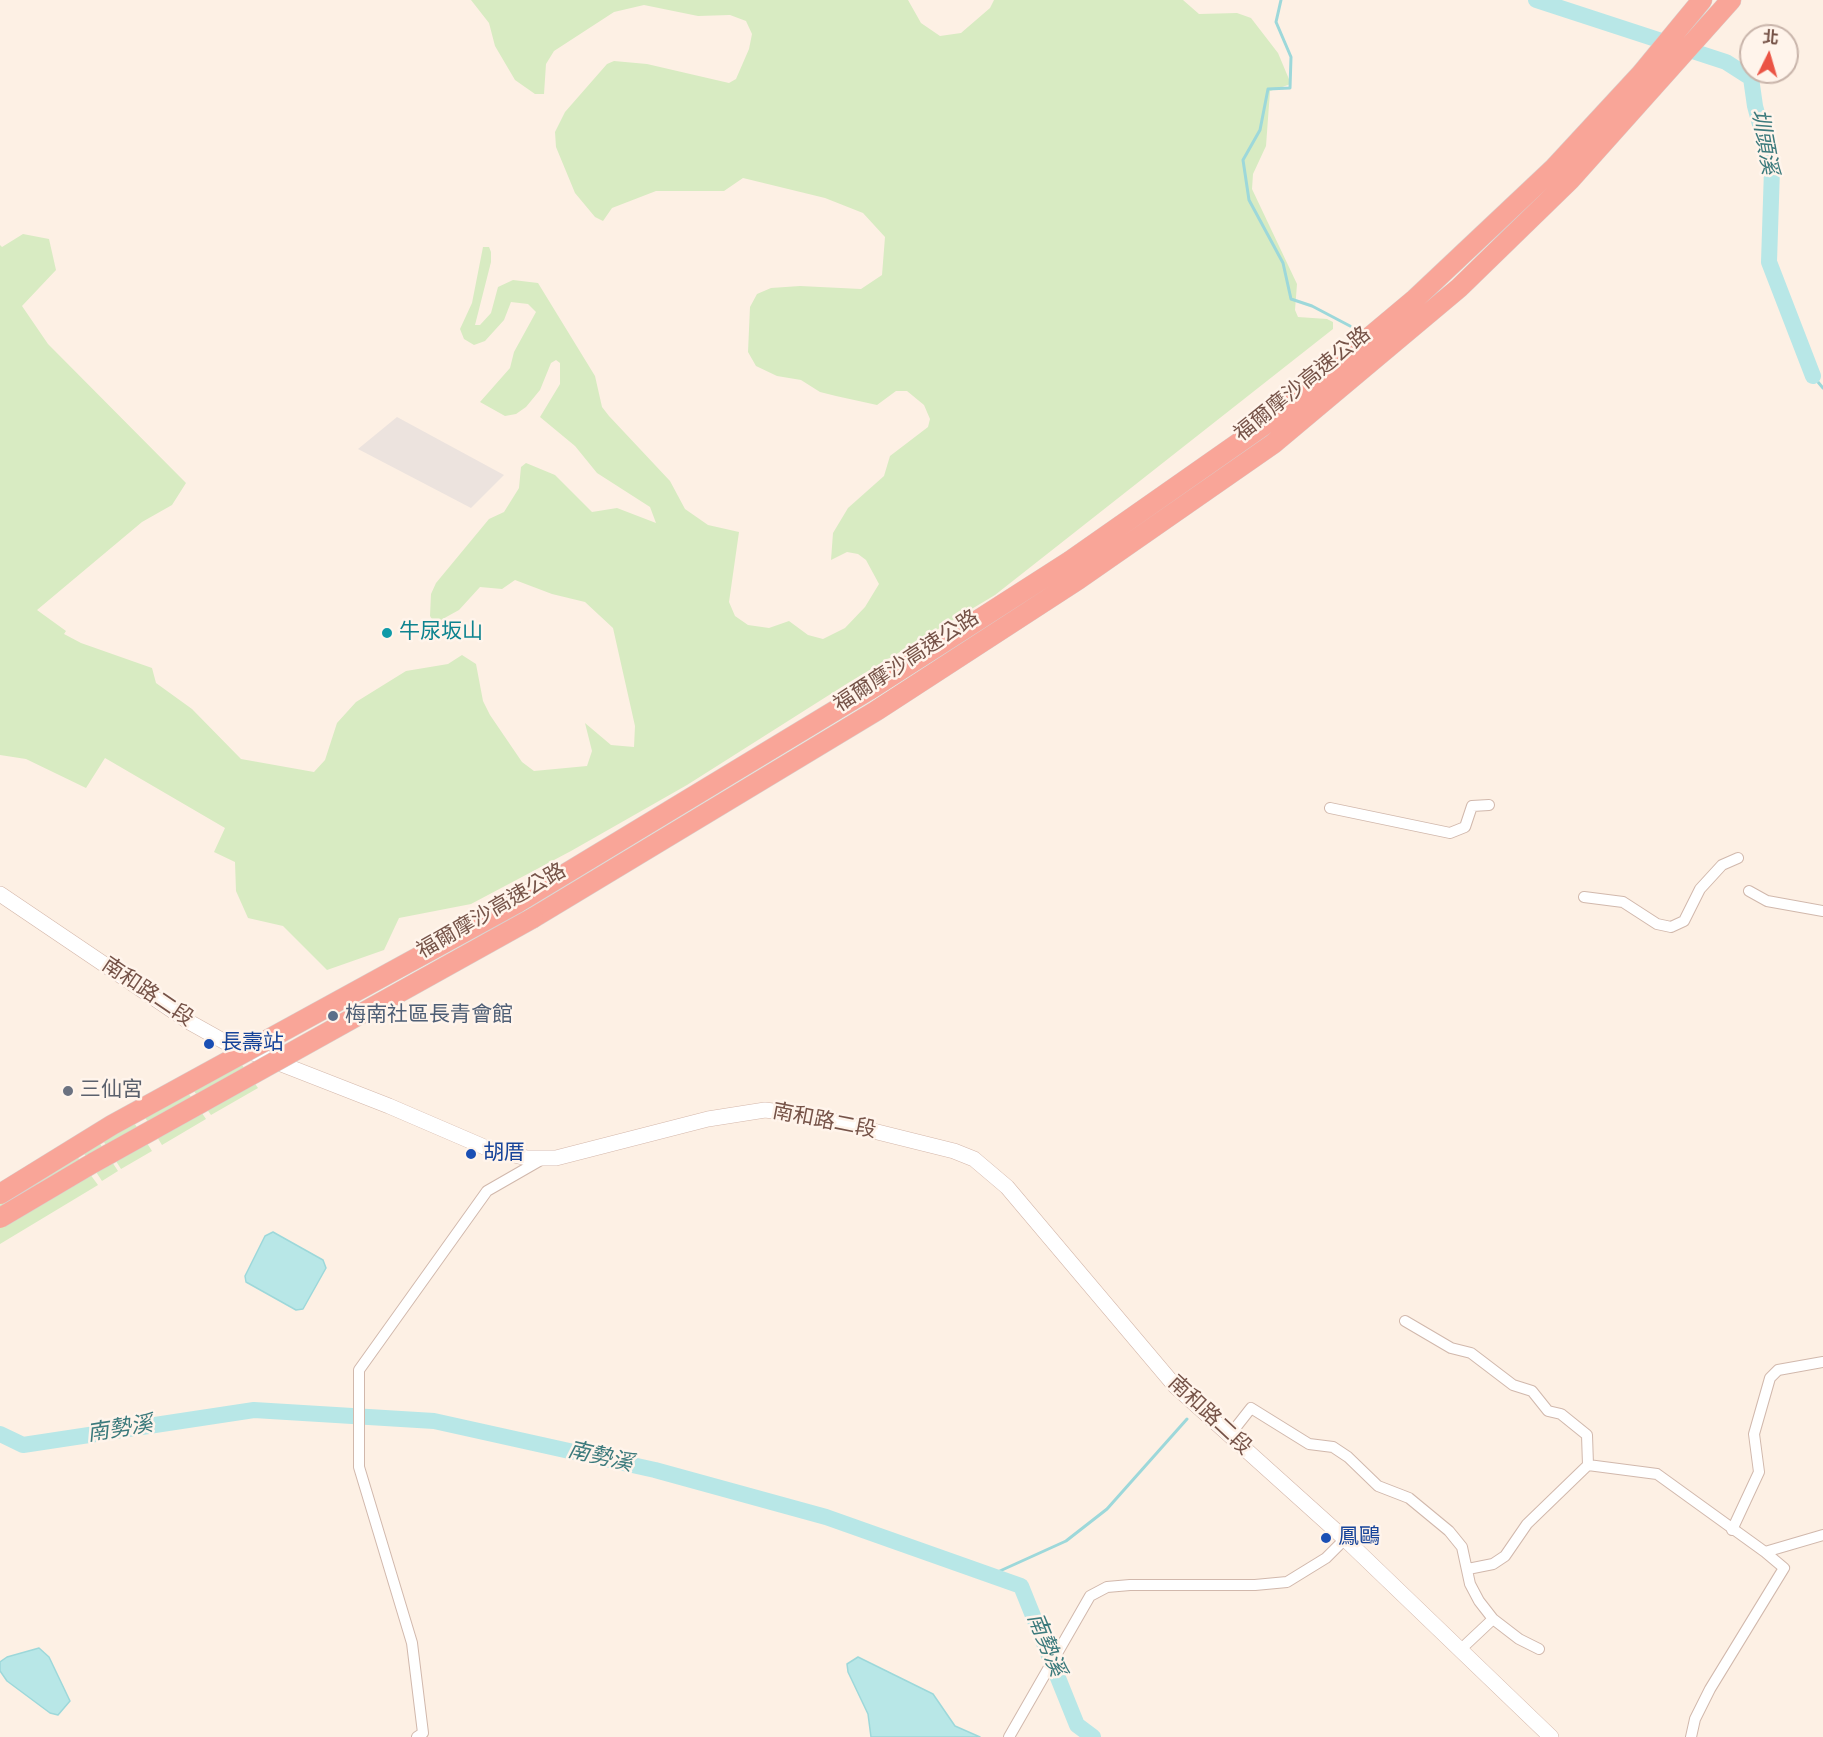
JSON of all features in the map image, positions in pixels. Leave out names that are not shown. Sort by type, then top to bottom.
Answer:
[{"type":"highway","name":"福爾摩沙高速公路","points":[[0,1194],[112,1125],[517,903],[869,690],[1070,561],[1267,423],[1415,299],[1554,168],[1641,74],[1702,0]]},
{"type":"highway","name":"福爾摩沙高速公路","points":[[0,1218],[93,1163],[533,918],[876,711],[1079,579],[1273,444],[1459,288],[1570,180],[1731,0]]},
{"type":"main road","name":"南和路二段","points":[[0,894],[191,1023],[225,1042],[389,1106],[489,1149],[541,1160],[708,1119],[765,1110],[813,1116],[954,1151],[974,1159],[1007,1187],[1154,1363],[1229,1436],[1345,1539],[1551,1737]]},
{"type":"street","points":[[1330,808],[1450,834],[1465,827],[1472,806],[1489,805]]},
{"type":"street","points":[[1584,897],[1623,902],[1657,924],[1671,927],[1684,921],[1700,889],[1722,865],[1738,858]]},
{"type":"street","points":[[1749,891],[1767,901],[1823,911]]},
{"type":"street","points":[[417,1737],[423,1732],[412,1643],[359,1467],[359,1370],[487,1191],[541,1160]]},
{"type":"street","points":[[1405,1321],[1451,1348],[1471,1353],[1513,1385],[1532,1391],[1548,1411],[1561,1414],[1587,1435],[1588,1465],[1527,1524],[1505,1556],[1493,1564],[1468,1569]]},
{"type":"street","points":[[1732,1530],[1759,1472],[1754,1434],[1770,1378],[1778,1370],[1823,1362]]},
{"type":"street","points":[[1229,1436],[1251,1408],[1309,1444],[1333,1448],[1348,1457],[1378,1486],[1408,1498],[1449,1531],[1462,1547],[1470,1584],[1479,1601],[1493,1619],[1519,1639],[1539,1649]]},
{"type":"street","points":[[1588,1465],[1657,1474],[1784,1568],[1710,1689],[1695,1719],[1691,1737]]},
{"type":"street","points":[[1765,1552],[1823,1535]]},
{"type":"street","points":[[1009,1737],[1090,1596],[1107,1587],[1130,1585],[1255,1585],[1287,1582],[1326,1558],[1345,1539]]},
{"type":"street","points":[[1466,1654],[1493,1619]]},
{"type":"shaded area","points":[[397,417],[504,475],[471,508],[358,449]]},
{"type":"green space","points":[[471,0],[908,0],[921,23],[940,36],[961,33],[990,8],[994,0],[1183,0],[1199,14],[1237,13],[1251,18],[1278,53],[1291,84],[1270,91],[1266,146],[1253,174],[1252,189],[1297,284],[1295,310],[1298,317],[1327,319],[1333,322],[1333,329],[995,595],[848,683],[687,785],[571,851],[471,904],[399,918],[384,950],[327,970],[283,926],[248,918],[236,891],[235,862],[214,852],[225,828],[105,758],[86,788],[26,759],[0,755],[0,245],[2,247],[23,234],[49,239],[56,270],[22,306],[48,344],[186,483],[172,505],[142,522],[37,610],[66,631],[64,634],[81,643],[152,668],[156,683],[192,709],[241,759],[314,772],[325,760],[337,723],[356,702],[406,671],[448,664],[462,655],[476,664],[483,701],[490,715],[522,762],[534,771],[587,766],[592,751],[585,723],[611,745],[634,747],[635,726],[613,628],[585,602],[552,594],[515,580],[502,589],[480,587],[459,610],[439,621],[433,621],[430,616],[431,594],[436,583],[489,519],[504,512],[519,488],[521,467],[526,463],[555,475],[592,512],[617,508],[656,523],[650,507],[597,473],[575,446],[540,417],[560,384],[560,363],[556,360],[551,363],[540,390],[526,407],[516,414],[505,416],[480,402],[510,368],[514,352],[536,312],[528,304],[511,302],[504,320],[485,341],[474,345],[464,339],[460,329],[472,303],[483,247],[489,247],[491,262],[475,325],[480,325],[491,313],[498,287],[513,280],[538,283],[595,376],[602,407],[609,416],[670,481],[685,509],[708,525],[739,532],[729,602],[735,616],[748,625],[769,628],[789,621],[808,635],[823,639],[845,628],[865,607],[879,584],[866,560],[858,554],[847,552],[831,560],[833,533],[848,508],[884,476],[890,456],[928,427],[930,419],[924,405],[907,391],[896,391],[877,405],[836,396],[820,392],[801,380],[777,376],[756,366],[748,352],[750,307],[757,294],[771,288],[800,286],[861,289],[882,275],[885,237],[863,213],[825,198],[743,178],[724,191],[656,191],[612,208],[603,221],[595,217],[575,193],[556,147],[555,132],[565,112],[607,64],[614,61],[647,64],[729,83],[736,79],[749,49],[752,34],[746,21],[730,15],[698,16],[644,5],[614,12],[554,51],[546,64],[544,94],[535,94],[515,80],[495,46],[489,23]]},
{"type":"green space","points":[[231,1049],[258,1088],[211,1115],[184,1077]]},
{"type":"green space","points":[[180,1081],[206,1119],[162,1145],[138,1106]]},
{"type":"green space","points":[[126,1110],[152,1151],[121,1169],[95,1128]]},
{"type":"green space","points":[[91,1130],[118,1171],[102,1181],[75,1140]]},
{"type":"green space","points":[[68,1144],[98,1185],[0,1244],[0,1185]]},
{"type":"water","points":[[273,1232],[323,1260],[326,1268],[303,1309],[296,1310],[246,1282],[245,1276],[265,1236]]},
{"type":"water","points":[[39,1648],[49,1657],[70,1701],[58,1715],[50,1713],[7,1681],[0,1671],[0,1662],[7,1657]]},
{"type":"water","points":[[858,1657],[933,1694],[955,1726],[980,1737],[871,1737],[868,1714],[848,1672],[847,1664]]},
{"type":"waterway","points":[[1281,0],[1276,22],[1291,57],[1290,88],[1268,89],[1260,130],[1243,160],[1249,200],[1283,263],[1291,299],[1312,306],[1350,326]]},
{"type":"waterway","name":"圳頭溪","points":[[1536,0],[1726,62],[1751,78],[1755,106],[1772,169],[1769,262],[1813,376]]},
{"type":"waterway","name":"圳頭溪","points":[[1813,376],[1823,388]]},
{"type":"waterway","name":"南勢溪","points":[[0,1434],[23,1445],[254,1410],[434,1421],[655,1470],[826,1517],[1021,1586],[1077,1725],[1093,1737]]},
{"type":"waterway","points":[[991,1575],[1066,1541],[1107,1509],[1187,1419]]},
{"type":"place","name":"牛尿坂山","points":[[387,633]]},
{"type":"place","name":"梅南社區長青會館","points":[[333,1016]]},
{"type":"place","name":"長壽站","points":[[209,1044]]},
{"type":"place","name":"三仙宮","points":[[68,1091]]},
{"type":"place","name":"胡厝","points":[[471,1154]]},
{"type":"place","name":"鳳鷗","points":[[1326,1538]]}]
